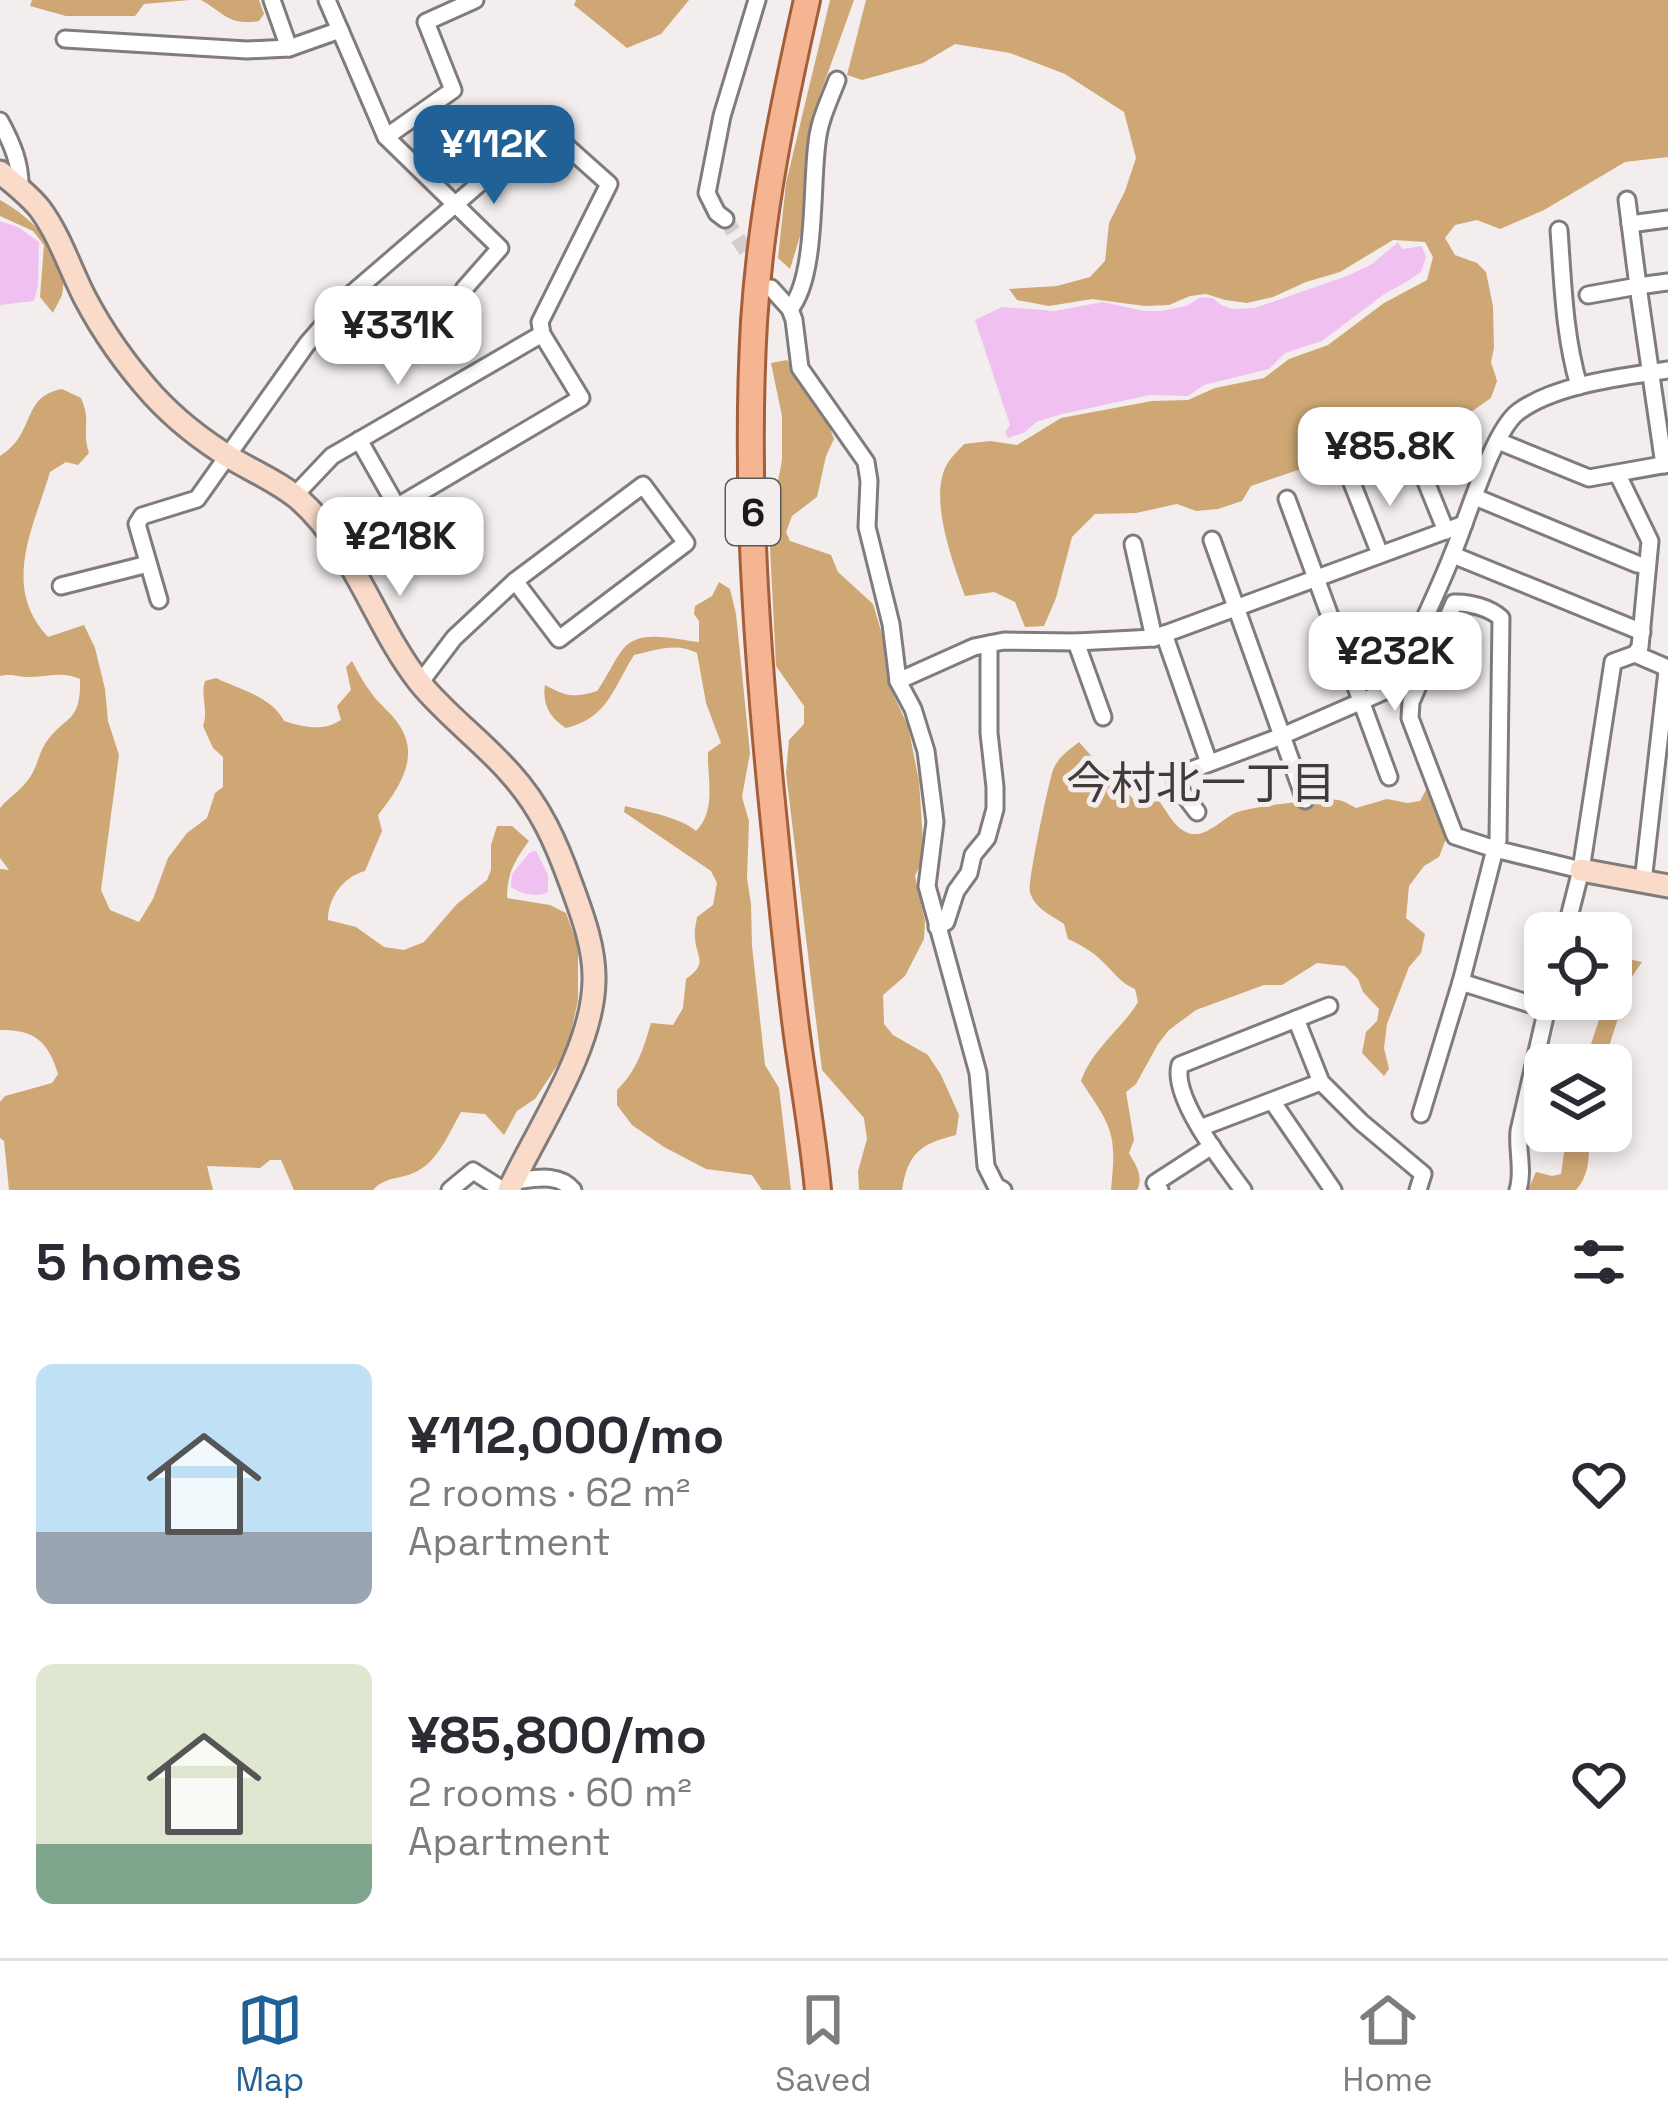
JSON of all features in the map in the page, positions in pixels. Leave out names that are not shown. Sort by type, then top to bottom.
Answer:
[{"type":"main road","name":"6","points":[[807,0],[780,115],[766,207],[754,319],[752,500],[764,721],[818,1190]]},
{"type":"main road","name":"6","points":[[796,1028],[806,1190]]},
{"type":"street","points":[[272,0],[289,48]]},
{"type":"street","points":[[327,0],[386,136],[500,248],[464,289]]},
{"type":"street","points":[[386,136],[453,90],[426,22],[475,0]]},
{"type":"street","points":[[724,219],[707,193],[722,116],[757,0]]},
{"type":"street","points":[[65,39],[248,50],[289,48],[340,30]]},
{"type":"street","points":[[790,309],[802,289],[816,143],[837,80]]},
{"type":"street","points":[[0,121],[13,145],[20,189]]},
{"type":"street","points":[[159,600],[137,524],[142,516],[197,499],[334,313],[545,127],[609,184],[540,322],[542,334],[581,398],[337,542]]},
{"type":"street","points":[[0,172],[39,208],[85,298],[132,370],[172,414],[227,455],[295,495],[320,518],[420,683],[508,770],[555,838],[593,957],[593,998],[583,1040],[508,1187]]},
{"type":"street","points":[[1498,441],[1589,478],[1666,465],[1627,200]]},
{"type":"street","points":[[1630,224],[1668,219]]},
{"type":"street","points":[[1559,230],[1564,316],[1579,386]]},
{"type":"street","points":[[1588,295],[1668,282]]},
{"type":"street","points":[[771,288],[794,320],[800,368],[866,462],[867,527],[891,624],[898,681],[926,751],[935,822],[927,886],[977,1073],[986,1166],[1003,1190]]},
{"type":"street","points":[[295,495],[332,457],[542,334]]},
{"type":"street","points":[[1197,812],[1175,776],[1392,688],[1453,556],[1498,441],[1515,414],[1579,386],[1668,370]]},
{"type":"street","points":[[359,440],[396,505]]},
{"type":"street","points":[[1416,457],[1445,531]]},
{"type":"street","points":[[1570,912],[1613,662],[1634,654],[1642,632],[1650,541],[1618,475]]},
{"type":"street","points":[[1352,483],[1380,554]]},
{"type":"street","points":[[420,683],[454,638],[515,581],[643,485],[686,544],[559,639],[515,581]]},
{"type":"street","points":[[1475,496],[1647,566]]},
{"type":"street","points":[[1287,500],[1389,777]]},
{"type":"street","points":[[898,681],[974,647],[1004,641],[1159,636],[1464,524]]},
{"type":"street","points":[[1212,540],[1305,800]]},
{"type":"street","points":[[1133,544],[1159,636],[1209,763]]},
{"type":"street","points":[[1453,556],[1642,632]]},
{"type":"street","points":[[61,586],[148,564]]},
{"type":"street","points":[[1420,1114],[1461,982],[1495,850],[1498,840],[1501,618],[1454,603],[1411,702],[1410,718],[1455,836],[1495,850],[1668,886]]},
{"type":"street","points":[[1076,642],[1103,717]]},
{"type":"street","points":[[938,927],[946,922],[973,855],[987,838],[995,809],[989,644]]},
{"type":"street","points":[[1634,654],[1666,671],[1642,882]]},
{"type":"street","points":[[1461,982],[1524,998]]},
{"type":"street","points":[[1243,1190],[1200,1128],[1176,1078],[1180,1064],[1329,1006]]},
{"type":"street","points":[[1296,1019],[1321,1082],[1423,1174],[1418,1190]]},
{"type":"street","points":[[1518,1190],[1522,1176],[1519,1131],[1543,1020]]},
{"type":"street","points":[[1200,1128],[1321,1082]]},
{"type":"street","points":[[1272,1101],[1333,1190]]},
{"type":"street","points":[[1160,1190],[1155,1183],[1212,1146]]},
{"type":"street","points":[[450,1190],[473,1171],[508,1187],[557,1179],[573,1190]]},
{"type":"shaded area","points":[[32,0],[190,0],[144,4],[135,16],[66,16],[30,6]]},
{"type":"shaded area","points":[[201,0],[259,0],[264,14],[259,21],[241,22]]},
{"type":"shaded area","points":[[576,0],[689,0],[661,34],[627,48],[574,5]]},
{"type":"shaded area","points":[[830,0],[854,0],[813,114],[801,233],[790,269],[778,258],[786,183]]},
{"type":"shaded area","points":[[866,0],[1668,0],[1668,157],[1625,162],[1544,210],[1500,229],[1477,220],[1455,225],[1445,238],[1455,255],[1486,272],[1493,306],[1491,362],[1497,381],[1491,398],[1468,414],[1384,445],[1357,465],[1332,472],[1298,470],[1251,486],[1242,501],[1218,509],[1196,511],[1177,504],[1136,513],[1095,514],[1072,537],[1044,626],[1025,627],[1015,602],[994,592],[965,596],[955,567],[941,513],[941,480],[964,444],[1017,445],[1061,418],[1152,401],[1188,400],[1215,388],[1264,378],[1289,359],[1328,345],[1384,303],[1427,280],[1433,257],[1425,242],[1393,240],[1340,272],[1247,303],[1206,294],[1169,305],[1145,306],[1092,299],[1049,306],[1017,300],[1009,289],[1057,286],[1090,277],[1105,261],[1109,223],[1136,158],[1124,112],[1065,74],[1010,53],[955,44],[923,63],[862,80],[847,75]]},
{"type":"shaded area","points":[[0,200],[36,227],[55,251],[63,280],[53,313],[40,297],[44,245],[33,231],[0,216]]},
{"type":"shaded area","points":[[0,221],[39,242],[34,301],[0,305]]},
{"type":"shaded area","points":[[1398,242],[1402,249],[1422,246],[1426,257],[1421,272],[1322,341],[1285,353],[1269,369],[1204,385],[1188,396],[1150,395],[1062,414],[1008,438],[1005,432],[1010,425],[975,320],[1002,307],[1054,311],[1103,302],[1161,311],[1201,297],[1233,309],[1255,308],[1347,276],[1372,264]]},
{"type":"shaded area","points":[[787,360],[826,418],[834,439],[817,497],[792,516],[786,532],[790,541],[831,555],[838,572],[873,604],[887,673],[908,726],[919,781],[924,856],[915,876],[924,939],[905,976],[883,995],[884,1024],[893,1035],[928,1055],[959,1115],[956,1135],[933,1142],[912,1159],[902,1190],[859,1190],[858,1171],[867,1139],[864,1118],[822,1070],[786,773],[789,740],[804,724],[804,706],[776,666],[769,528],[782,460],[782,416],[771,363]]},
{"type":"shaded area","points":[[62,389],[81,398],[89,453],[78,465],[66,462],[50,472],[23,578],[34,618],[48,637],[84,625],[95,648],[119,755],[101,890],[110,910],[139,922],[168,858],[187,833],[207,818],[215,793],[223,787],[223,757],[203,726],[205,681],[216,678],[254,695],[284,721],[320,727],[341,720],[337,706],[351,690],[346,667],[352,661],[404,734],[408,759],[400,782],[378,815],[382,831],[365,871],[338,889],[328,920],[356,927],[384,947],[404,950],[424,942],[457,904],[487,880],[497,826],[512,826],[529,841],[513,867],[507,898],[550,905],[566,913],[578,946],[578,1000],[567,1051],[535,1099],[517,1111],[504,1135],[485,1114],[461,1112],[426,1165],[373,1190],[294,1190],[281,1160],[270,1160],[260,1168],[207,1166],[213,1190],[9,1190],[0,1138],[0,1102],[5,1096],[52,1083],[58,1074],[50,1053],[38,1040],[22,1032],[0,1030],[0,869],[9,870],[0,858],[0,808],[26,782],[52,734],[75,712],[80,679],[0,676],[0,456],[12,447],[40,400]]},
{"type":"shaded area","points":[[719,582],[730,589],[736,614],[750,753],[742,797],[749,821],[752,946],[765,1065],[779,1088],[791,1190],[762,1190],[752,1175],[706,1169],[632,1125],[617,1105],[617,1090],[634,1067],[651,1023],[673,1025],[683,1008],[686,979],[699,964],[697,917],[713,905],[717,883],[711,871],[624,812],[625,806],[653,813],[696,831],[703,823],[709,804],[708,752],[721,743],[706,703],[697,653],[674,647],[634,655],[600,709],[566,728],[552,715],[545,698],[545,685],[570,695],[597,691],[623,649],[639,639],[699,642],[695,606],[712,596]]},
{"type":"shaded area","points":[[1079,742],[1132,798],[1142,803],[1159,801],[1177,825],[1191,834],[1254,808],[1331,799],[1356,808],[1387,799],[1407,803],[1420,801],[1431,789],[1447,836],[1439,857],[1424,866],[1409,886],[1406,918],[1425,934],[1421,953],[1409,967],[1387,1024],[1384,1048],[1389,1069],[1384,1076],[1362,1053],[1366,1032],[1377,1021],[1379,1009],[1345,966],[1317,963],[1282,985],[1264,985],[1196,1010],[1169,1030],[1136,1084],[1126,1092],[1134,1140],[1129,1153],[1140,1180],[1137,1190],[1111,1190],[1110,1131],[1081,1081],[1092,1059],[1138,1002],[1135,989],[1091,951],[1068,939],[1064,924],[1039,907],[1030,892],[1053,770]]},
{"type":"shaded area","points":[[536,851],[548,875],[548,892],[534,895],[511,887],[512,874]]},
{"type":"shaded area","points":[[1599,1020],[1617,1020],[1610,1044],[1591,1044]]},
{"type":"shaded area","points":[[1564,1152],[1588,1152],[1576,1190],[1528,1190],[1536,1172],[1561,1174]]},
{"type":"tunnel","points":[[725,219],[759,270]]},
{"type":"district","name":"今村北一丁目","points":[[1201,783]]}]
